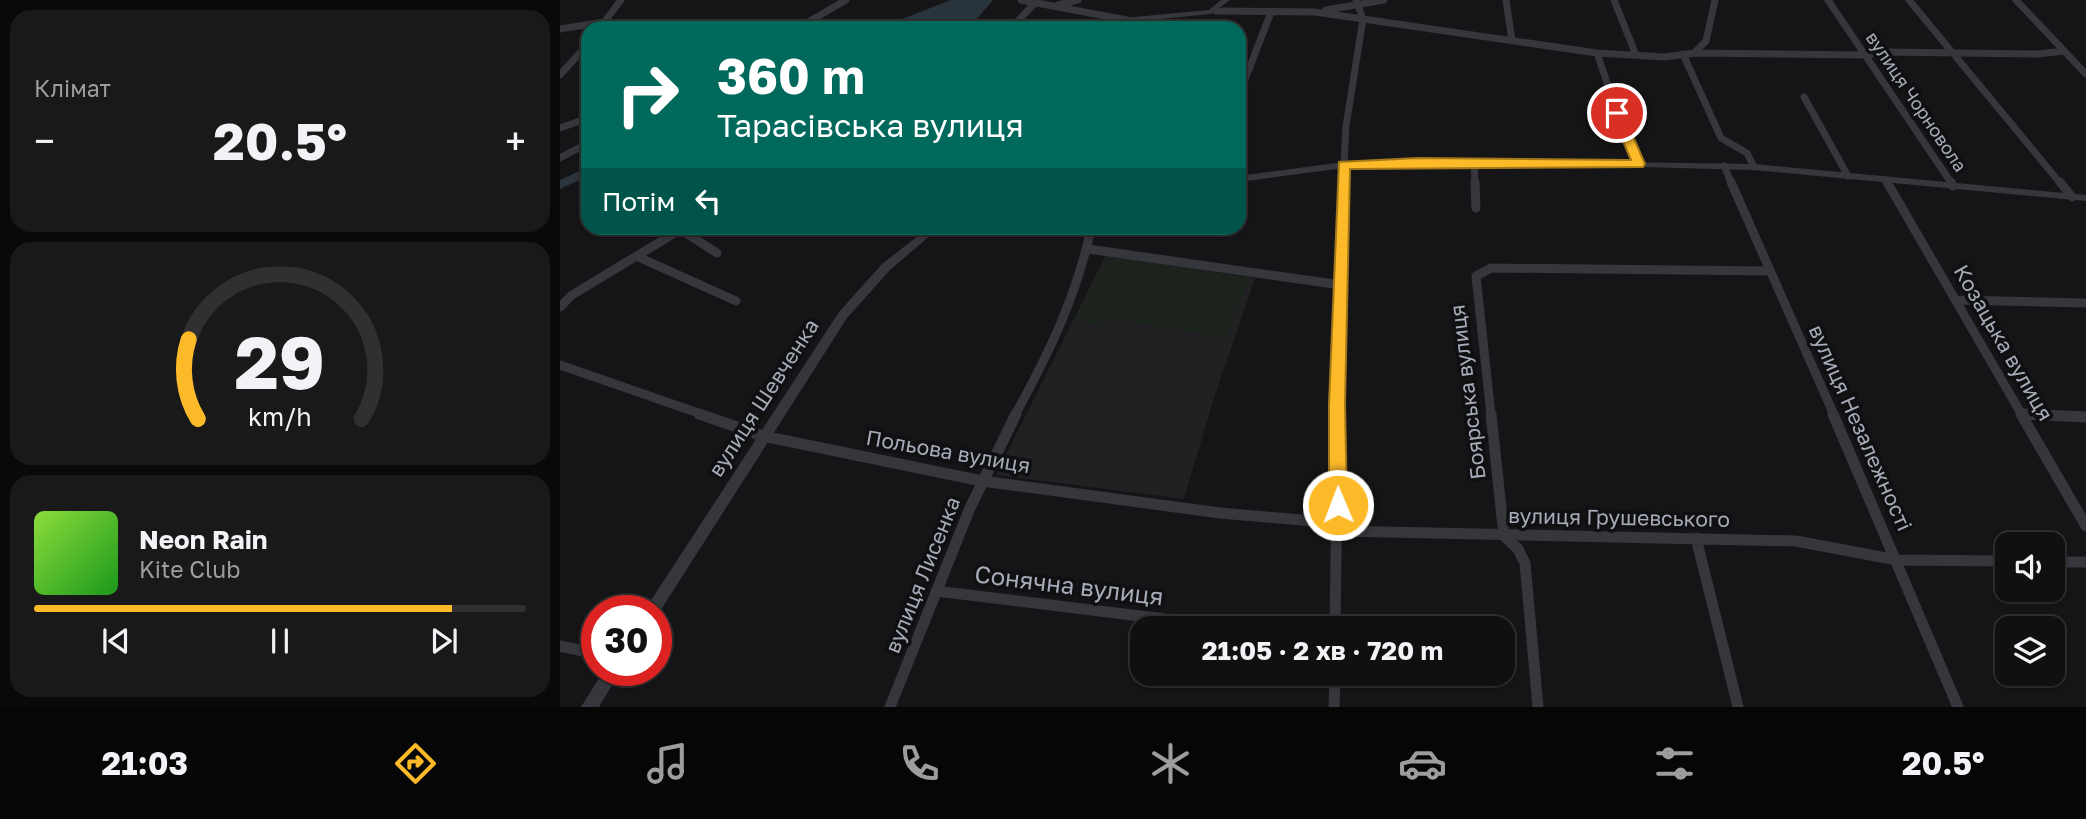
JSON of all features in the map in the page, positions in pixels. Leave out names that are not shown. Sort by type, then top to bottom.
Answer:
[{"type":"street","points":[[604,21],[621,0]]},
{"type":"street","points":[[810,21],[846,0]]},
{"type":"street","points":[[1021,0],[1127,20],[1216,11],[1315,12],[1597,53],[1672,57],[1694,52],[1867,55],[1887,52],[2038,54],[2064,51]]},
{"type":"street","points":[[1216,11],[1226,0]]},
{"type":"street","points":[[1315,12],[1384,0]]},
{"type":"street","points":[[1506,0],[1512,41]]},
{"type":"street","points":[[1614,0],[1636,55]]},
{"type":"street","points":[[1694,52],[1706,41],[1716,0]]},
{"type":"street","name":"вулиця Чорновола","points":[[1828,0],[1954,186]]},
{"type":"street","points":[[1909,0],[2072,197]]},
{"type":"street","points":[[2016,0],[2086,74]]},
{"type":"street","points":[[1047,6],[1075,1],[1083,13]]},
{"type":"street","points":[[1018,21],[1035,3]]},
{"type":"street","points":[[1335,616],[1337,404],[1344,165],[1346,126],[1363,19],[1357,3]]},
{"type":"street","points":[[1246,77],[1271,12]]},
{"type":"street","points":[[560,29],[581,27]]},
{"type":"street","points":[[1597,53],[1624,133],[1639,164]]},
{"type":"street","points":[[560,75],[580,54]]},
{"type":"street","points":[[1683,54],[1720,138],[1747,153],[1754,167]]},
{"type":"street","points":[[1804,97],[1848,176]]},
{"type":"street","points":[[560,128],[581,120]]},
{"type":"street","points":[[560,158],[581,147]]},
{"type":"street","points":[[1474,162],[1476,208]]},
{"type":"street","points":[[1246,177],[1344,165],[1474,162],[1724,166],[2086,198]]},
{"type":"street","name":"вулиця Незалежності","points":[[1724,166],[1897,560],[1958,707]]},
{"type":"street","name":"Козацька вулиця","points":[[1886,180],[2086,526]]},
{"type":"street","points":[[560,307],[572,295],[670,235]]},
{"type":"street","points":[[692,235],[717,253]]},
{"type":"street","name":"вулиця Шевченка","points":[[662,595],[802,374],[858,296],[906,248],[924,235]]},
{"type":"street","name":"вулиця Лисенка","points":[[890,707],[982,481],[1067,314],[1082,275],[1090,235]]},
{"type":"street","points":[[1088,249],[1341,285]]},
{"type":"street","points":[[636,256],[736,301]]},
{"type":"street","name":"Боярська вулиця","points":[[1504,536],[1476,276],[1491,268],[1769,271]]},
{"type":"street","points":[[560,292],[572,295]]},
{"type":"street","points":[[1956,300],[2086,303]]},
{"type":"street","name":"Польова вулиця","points":[[560,365],[764,436],[982,481],[1220,513],[1314,520],[1338,531]]},
{"type":"street","points":[[2022,414],[2086,417]]},
{"type":"street","name":"вулиця Грушевського","points":[[1338,531],[1796,541],[1897,560],[1995,561]]},
{"type":"street","points":[[1504,536],[1518,549],[1525,563],[1538,707]]},
{"type":"street","points":[[1696,538],[1738,707]]},
{"type":"street","points":[[2065,562],[2086,562]]},
{"type":"street","name":"Сонячна вулиця","points":[[936,592],[1137,616]]},
{"type":"street","points":[[560,646],[581,651]]},
{"type":"street","points":[[589,707],[603,686]]},
{"type":"street","points":[[1334,707],[1335,686]]},
{"type":"shaded area","points":[[951,0],[993,0],[975,21],[897,21]]},
{"type":"shaded area","points":[[1106,255],[1255,278],[1214,398],[1184,499],[996,475]]},
{"type":"shaded area","points":[[1108,257],[1248,278],[1227,338],[1105,318],[1101,325],[1075,320]]},
{"type":"waterway","points":[[560,185],[581,174]]},
{"type":"route","points":[[1338,505],[1337,404],[1344,165],[1392,162],[1639,164],[1617,113]]}]
